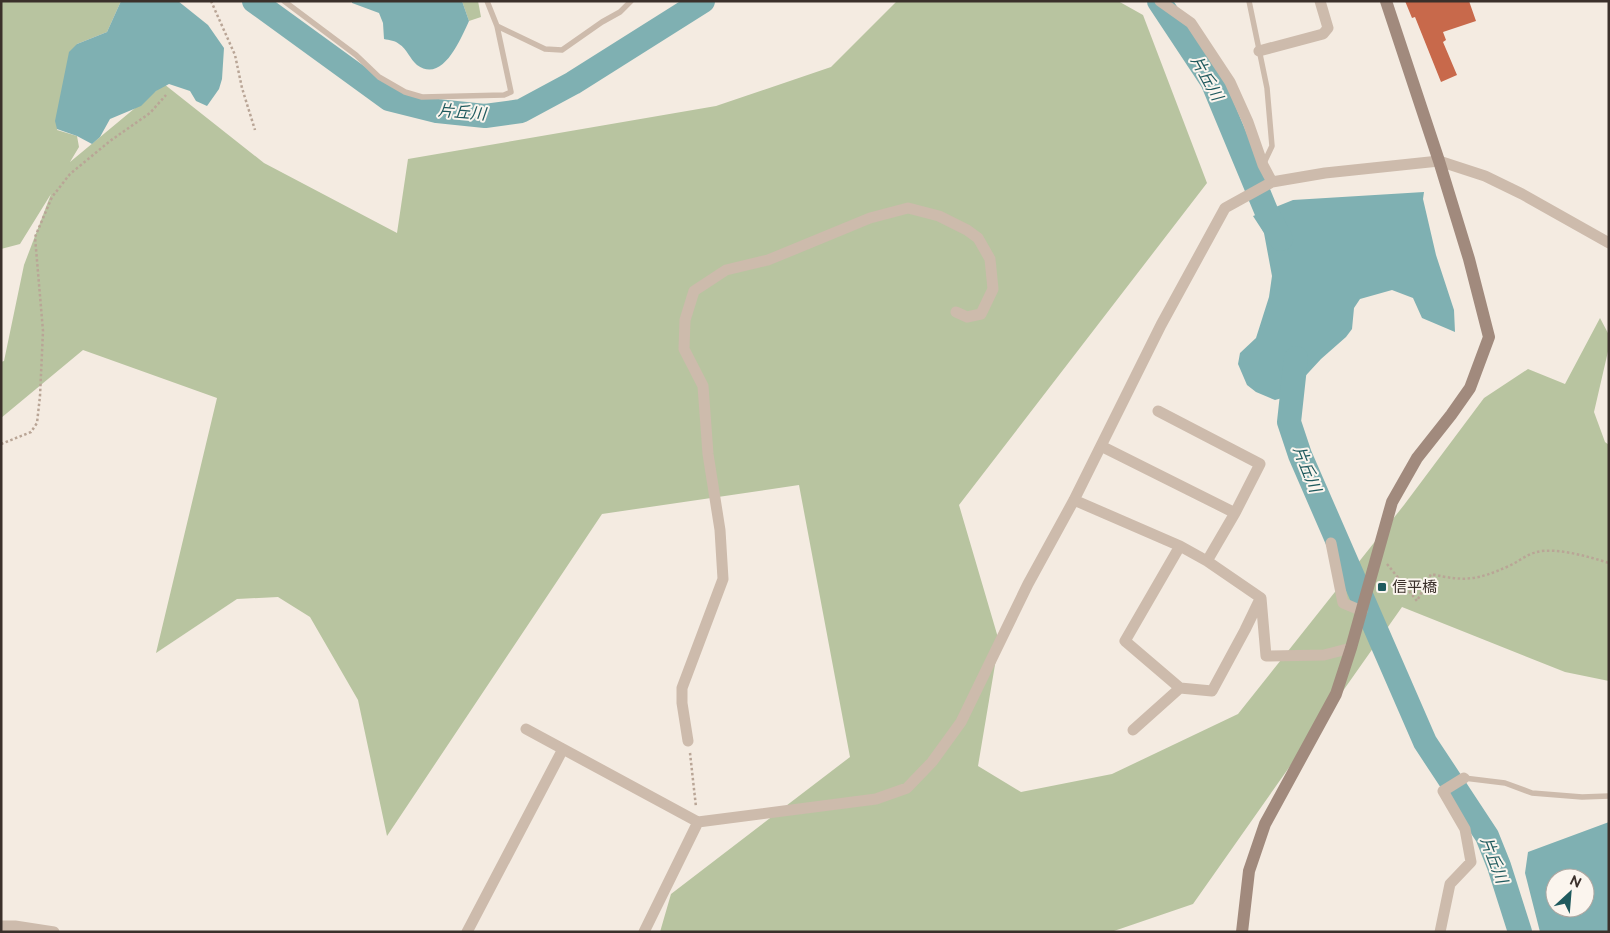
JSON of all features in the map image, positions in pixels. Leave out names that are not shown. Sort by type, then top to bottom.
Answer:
[{"type":"street","points":[[1160,1],[1191,23],[1230,82],[1272,182]]},
{"type":"street","points":[[1259,51],[1323,34],[1328,28],[1320,1]]},
{"type":"street","points":[[1242,932],[1249,871],[1265,824],[1336,694],[1362,611],[1392,502],[1417,458],[1470,388],[1489,337],[1469,259],[1440,161],[1386,1]]},
{"type":"street","points":[[526,729],[698,822],[876,799],[908,788],[932,762],[961,722],[1028,584],[1074,500],[1162,325],[1225,208],[1272,182],[1325,173],[1440,161],[1485,176],[1522,194],[1609,243]]},
{"type":"street","points":[[688,742],[682,703],[682,688],[723,579],[720,530],[708,454],[703,386],[684,349],[685,320],[694,291],[726,270],[768,260],[870,218],[908,208],[939,216],[967,230],[978,238],[990,259],[993,289],[981,314],[967,317],[956,312]]},
{"type":"street","points":[[1158,411],[1260,464],[1236,513],[1207,561]]},
{"type":"street","points":[[1101,446],[1236,513]]},
{"type":"street","points":[[1074,500],[1180,546],[1207,561],[1261,598]]},
{"type":"street","points":[[1331,543],[1343,603],[1362,611]]},
{"type":"street","points":[[1180,546],[1126,641],[1180,688],[1212,691],[1246,630],[1261,598]]},
{"type":"street","points":[[1261,598],[1266,656],[1324,655],[1351,648]]},
{"type":"street","points":[[1133,730],[1180,688]]},
{"type":"street","points":[[467,932],[563,749]]},
{"type":"street","points":[[1440,932],[1450,884],[1471,862],[1465,829],[1443,791],[1464,778]]},
{"type":"street","points":[[644,932],[698,822]]},
{"type":"street","points":[[1,926],[15,926],[54,932]]},
{"type":"lane","points":[[284,1],[356,55],[380,77],[405,92],[422,97],[504,95],[511,92],[497,26],[487,1]]},
{"type":"lane","points":[[497,26],[545,49],[562,50],[620,12],[631,1]]},
{"type":"lane","points":[[1249,1],[1267,88],[1272,146],[1264,165]]},
{"type":"lane","points":[[1464,778],[1505,783],[1532,793],[1582,797],[1609,796]]},
{"type":"path","points":[[211,1],[235,55],[242,88],[255,130]]},
{"type":"path","points":[[1,444],[32,432],[37,423],[43,331],[35,237],[52,197],[70,174],[110,141],[150,113],[166,95]]},
{"type":"path","points":[[1377,552],[1418,601],[1431,574],[1456,579],[1474,579],[1510,566],[1537,552],[1560,552],[1591,557],[1609,563]]},
{"type":"path","points":[[688,742],[698,822]]},
{"type":"green space","points":[[1,1],[121,1],[107,32],[77,44],[57,130],[77,136],[79,147],[70,162],[164,84],[264,163],[397,233],[408,159],[716,106],[831,67],[897,1],[1118,1],[1143,15],[1207,183],[959,505],[999,641],[978,766],[1021,792],[1112,774],[1238,714],[1404,505],[1484,398],[1528,369],[1565,384],[1600,318],[1609,335],[1609,347],[1594,412],[1605,442],[1609,445],[1609,681],[1565,672],[1402,607],[1193,904],[1111,932],[660,932],[671,894],[850,757],[799,485],[602,514],[387,836],[358,700],[310,617],[278,597],[237,599],[156,653],[217,398],[83,350],[1,418],[1,362],[4,361],[24,265],[51,194],[20,244],[1,249]]},
{"type":"green space","points":[[462,1],[478,1],[481,17],[469,21]]},
{"type":"water","points":[[121,1],[178,1],[208,25],[224,48],[222,79],[219,89],[207,106],[196,101],[190,91],[169,84],[156,91],[141,106],[110,119],[100,137],[92,144],[57,129],[55,121],[69,52],[77,44],[107,32]]},
{"type":"water","points":[[352,1],[462,1],[469,21],[456,47],[443,64],[435,69],[426,69],[417,65],[398,43],[384,39],[383,23],[379,13],[352,3]]},
{"type":"water","points":[[1424,192],[1423,199],[1436,255],[1454,310],[1455,332],[1422,318],[1413,298],[1392,290],[1360,299],[1354,308],[1352,329],[1346,337],[1321,359],[1286,397],[1275,400],[1256,392],[1247,385],[1238,364],[1240,353],[1256,338],[1269,297],[1272,276],[1264,233],[1253,216],[1293,200]]},
{"type":"water","points":[[1609,822],[1609,932],[1540,932],[1525,873],[1528,852]]},
{"type":"building","points":[[1405,1],[1469,1],[1476,21],[1443,32],[1446,40],[1443,42],[1457,75],[1441,82],[1415,17],[1412,18]]},
{"type":"waterway","name":"片丘川","points":[[254,1],[389,99],[437,111],[485,116],[521,111],[573,83],[703,1]]},
{"type":"waterway","name":"片丘川","points":[[1159,1],[1212,81],[1267,213],[1281,239]]},
{"type":"waterway","name":"片丘川","points":[[1296,358],[1289,422],[1300,455],[1425,742],[1487,836],[1499,866],[1520,932]]},
{"type":"place","name":"信平橋","points":[[1382,587]]}]
